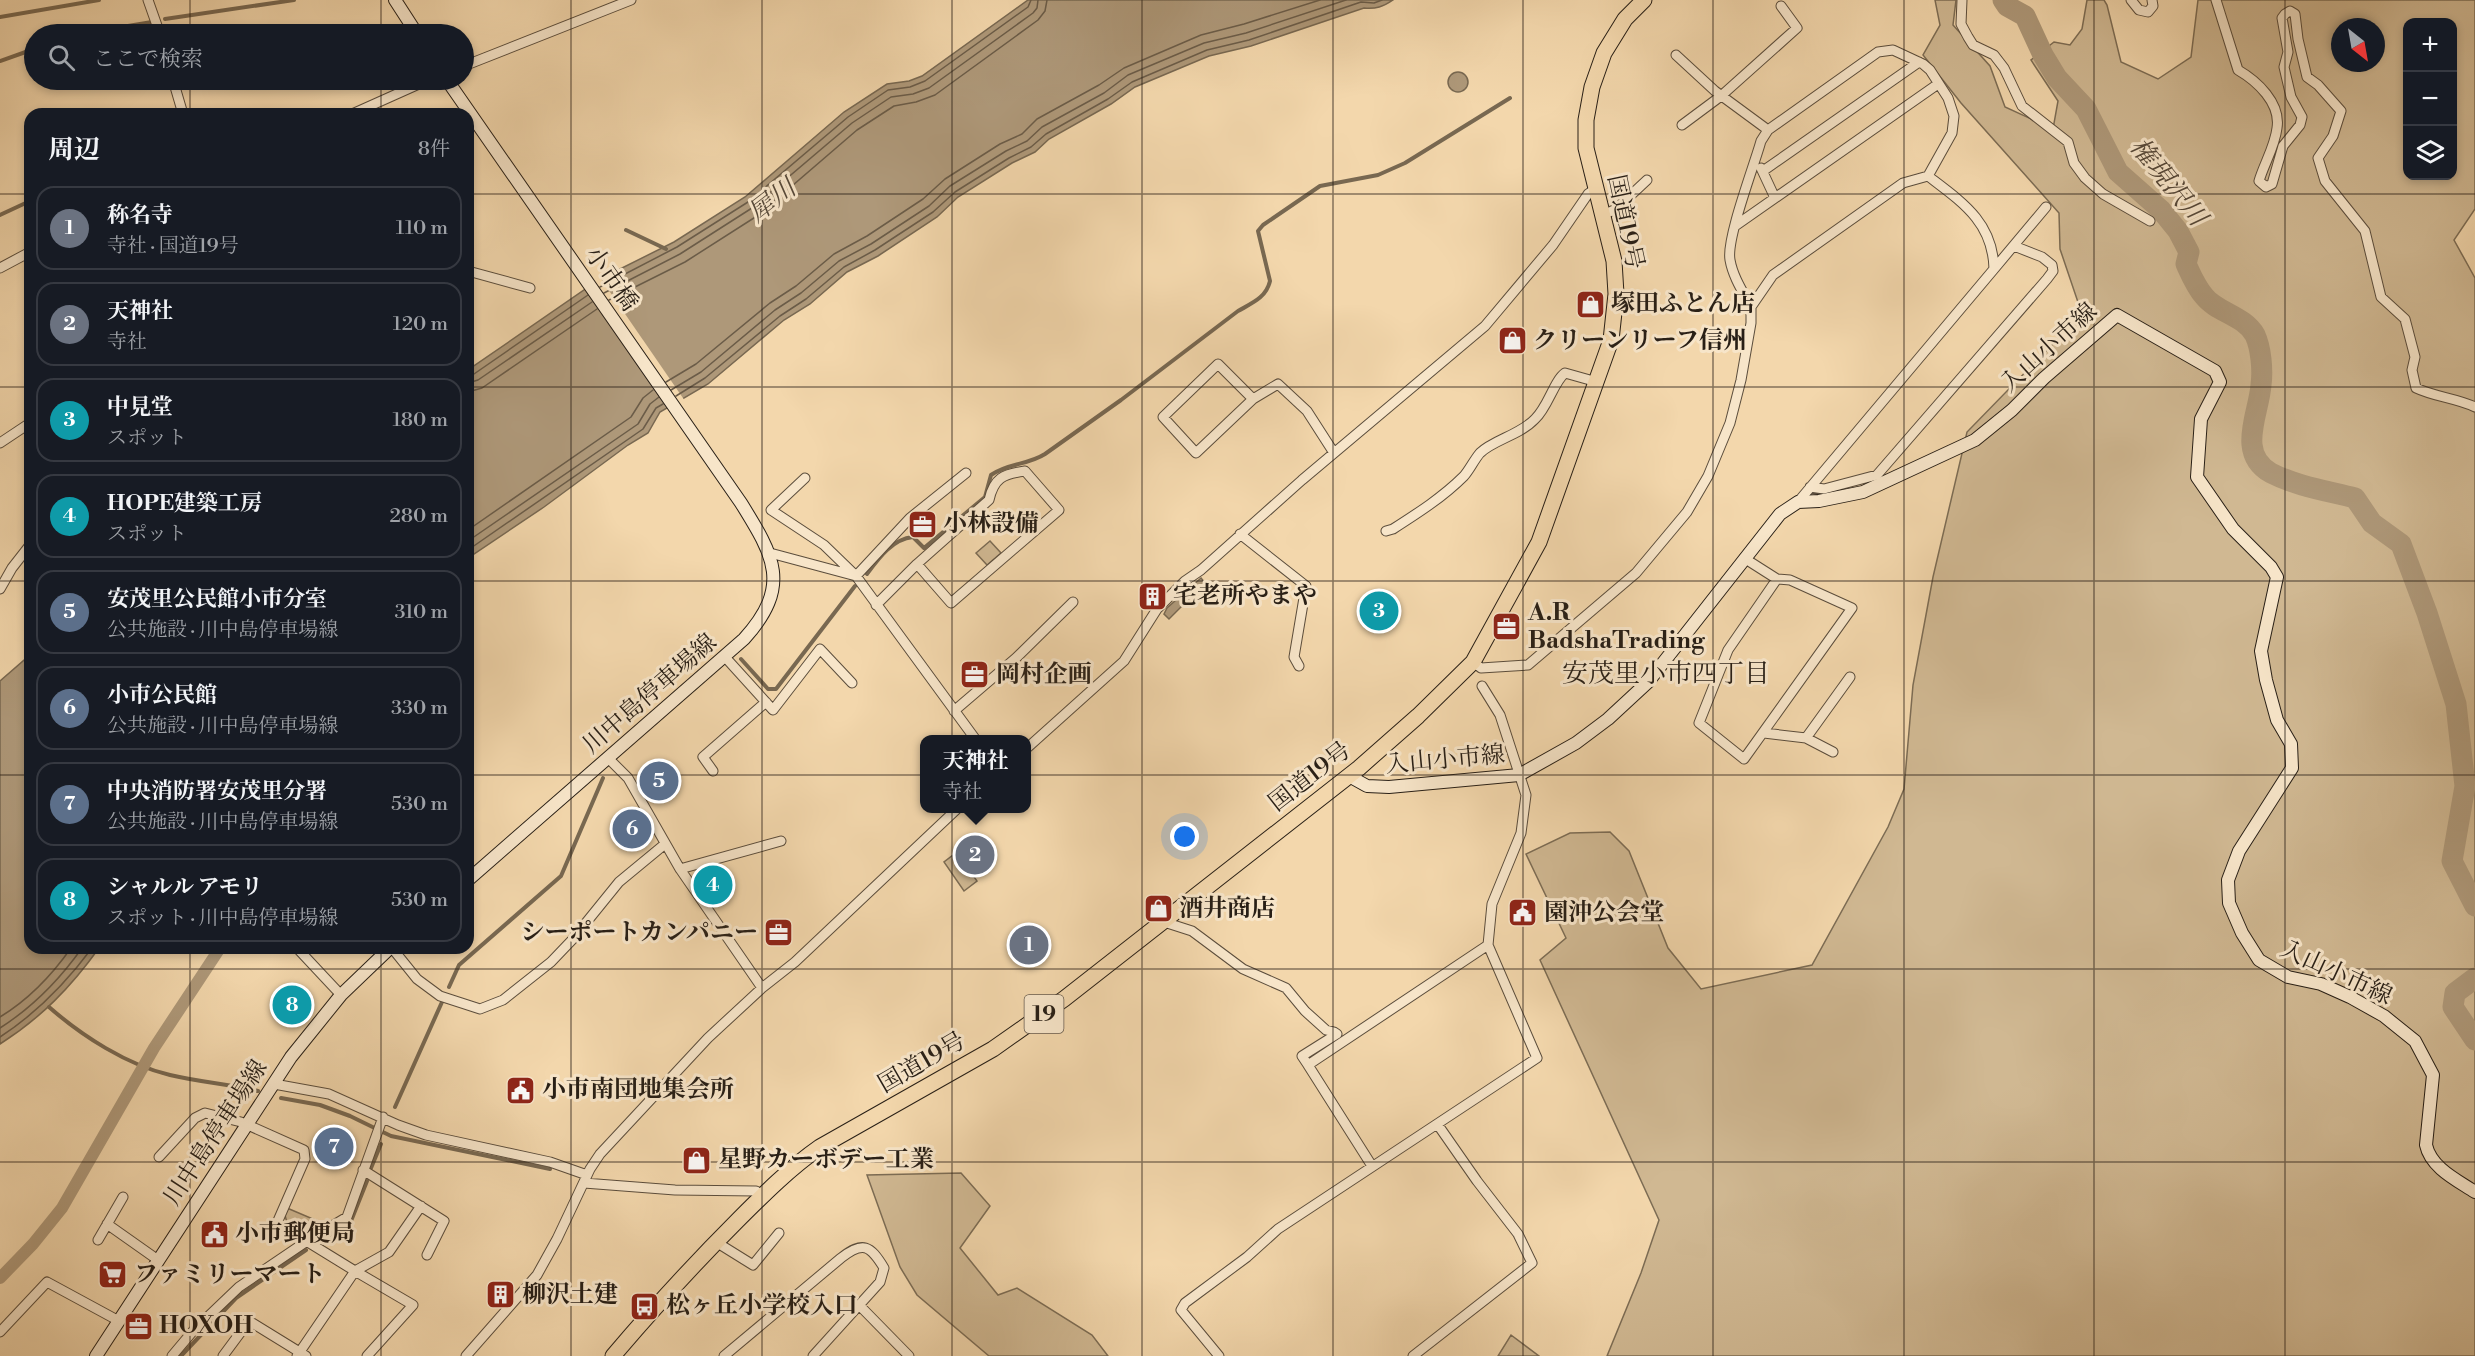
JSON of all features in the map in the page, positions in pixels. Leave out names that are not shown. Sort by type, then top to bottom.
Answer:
[{"type":"highway","name":"国道19号","points":[[613,1356],[716,1242],[802,1159],[1014,1035],[1164,922],[1349,776],[1418,716],[1473,662],[1539,542],[1611,340],[1616,294],[1614,261],[1595,189],[1585,134],[1592,87],[1604,53],[1625,19],[1644,0]]},
{"type":"main road","points":[[395,0],[411,24]]},
{"type":"main road","name":"小市橋","points":[[454,90],[466,108]]},
{"type":"main road","name":"小市橋","points":[[474,119],[741,503]]},
{"type":"main road","name":"入山小市線","points":[[1349,776],[1366,786],[1389,787],[1519,775],[1576,743],[1608,719],[1648,682],[1780,514],[1798,502],[1819,501],[1863,492],[1975,440],[2012,411],[2044,378],[2117,315],[2215,371],[2220,382],[2201,419],[2197,477],[2217,510],[2271,567],[2277,577],[2262,651],[2266,680],[2277,720],[2291,744],[2292,768],[2239,851],[2228,880],[2229,903],[2242,933],[2259,960],[2288,977],[2321,984],[2350,997],[2384,1016],[2415,1041],[2433,1075],[2427,1153],[2438,1166],[2475,1192]]},
{"type":"main road","name":"川中島停車場線","points":[[474,875],[725,657],[755,627],[766,611],[772,593],[774,571],[770,553],[741,503]]},
{"type":"main road","name":"川中島停車場線","points":[[96,1356],[308,1034],[341,995],[385,954]]},
{"type":"street","points":[[474,62],[631,0]]},
{"type":"street","points":[[1962,0],[1961,24],[1968,37],[1973,45],[1994,55],[2004,68],[2022,106],[2068,142],[2074,163],[2085,178],[2103,194],[2150,221]]},
{"type":"street","points":[[2131,0],[2139,10],[2148,12],[2153,6],[2152,0]]},
{"type":"street","points":[[2216,0],[2238,69],[2253,79],[2264,91],[2278,120],[2277,131],[2259,181],[2266,187],[2272,184],[2283,146],[2300,125],[2302,117],[2291,97],[2284,68],[2288,52],[2282,18],[2290,11],[2295,14],[2307,77],[2318,85],[2341,111],[2333,136],[2318,158],[2325,181],[2365,231],[2381,297],[2406,319],[2415,357],[2412,370],[2416,388],[2460,400],[2475,407]]},
{"type":"street","points":[[148,1],[156,24]]},
{"type":"street","points":[[1682,125],[1721,96],[1797,28],[1781,6]]},
{"type":"street","points":[[1473,662],[1481,668],[1528,665],[1636,573],[1687,512],[1708,476],[1730,423],[1744,365],[1751,323],[1751,307],[1738,283],[1730,258],[1735,226],[1761,141],[1768,130],[1878,52],[1893,50],[1919,62],[1930,70],[1948,98],[1954,116],[1952,133],[1928,176],[1903,183],[1773,275],[1751,307]]},
{"type":"street","points":[[1676,55],[1721,96],[1768,130]]},
{"type":"street","points":[[1763,171],[1919,62]]},
{"type":"street","points":[[1735,226],[1938,84]]},
{"type":"street","points":[[176,90],[181,108]]},
{"type":"street","points":[[365,108],[406,90]]},
{"type":"street","points":[[1756,159],[1775,198]]},
{"type":"street","points":[[1928,176],[1952,194],[1988,234],[1994,269]]},
{"type":"street","points":[[1603,215],[1616,209],[1647,180]]},
{"type":"street","points":[[1031,744],[1124,661],[1157,609],[1185,581],[1201,570],[1334,453],[1485,326],[1553,245],[1588,194],[1595,189]]},
{"type":"street","points":[[1798,502],[2046,207]]},
{"type":"street","points":[[1810,487],[1824,489],[1877,475],[2047,279],[2053,271],[2052,265],[2042,257],[2014,246]]},
{"type":"street","points":[[0,268],[24,255]]},
{"type":"street","points":[[474,274],[530,288]]},
{"type":"street","points":[[1253,399],[1218,364],[1163,417],[1196,453],[1253,399],[1278,384],[1307,411],[1334,453]]},
{"type":"street","points":[[1386,531],[1393,530],[1431,504],[1465,474],[1481,452],[1526,428],[1541,414],[1559,377],[1565,373],[1597,382]]},
{"type":"street","points":[[0,443],[24,427]]},
{"type":"street","points":[[876,605],[917,564],[989,500],[992,487],[999,479],[1010,473],[1025,471],[1059,510],[951,603],[917,564]]},
{"type":"street","points":[[856,576],[910,518],[966,473]]},
{"type":"street","points":[[806,478],[771,510],[824,545],[856,576],[972,735]]},
{"type":"street","points":[[1240,534],[1306,586],[1294,657],[1299,666]]},
{"type":"street","points":[[0,589],[24,553]]},
{"type":"street","points":[[770,553],[856,576]]},
{"type":"street","points":[[1744,558],[1777,579],[1790,580],[1852,608],[1744,759],[1699,723],[1728,650],[1777,579]]},
{"type":"street","points":[[954,711],[1016,658],[1073,602]]},
{"type":"street","points":[[725,657],[773,710],[820,649],[852,683]]},
{"type":"street","points":[[1806,738],[1850,677]]},
{"type":"street","points":[[1219,1356],[1180,1310],[1185,1303],[1247,1257],[1278,1229],[1537,1058],[1488,945],[1492,904],[1521,833],[1526,795],[1500,715],[1482,686]]},
{"type":"street","points":[[712,771],[703,757],[766,702]]},
{"type":"street","points":[[1764,733],[1806,738],[1833,753]]},
{"type":"street","points":[[609,758],[628,778],[664,844],[762,988]]},
{"type":"street","points":[[466,1356],[537,1275],[600,1154],[665,1083],[762,988],[795,962],[953,813]]},
{"type":"street","points":[[680,869],[781,841]]},
{"type":"street","points":[[396,954],[417,979],[440,996],[480,1009],[503,1000],[551,962],[619,882],[664,844]]},
{"type":"street","points":[[1164,922],[1192,932],[1243,969],[1286,988],[1305,1011],[1326,1030],[1337,1034],[1302,1056],[1372,1167]]},
{"type":"street","points":[[1308,1065],[1488,945]]},
{"type":"street","points":[[303,954],[341,995]]},
{"type":"street","points":[[274,1084],[329,1094],[382,1121],[426,1135],[541,1160],[586,1179],[675,1190],[756,1191],[763,1195]]},
{"type":"street","points":[[159,1157],[195,1118],[206,1113],[248,1126],[304,1150],[305,1159],[277,1223],[413,1305],[367,1356]]},
{"type":"street","points":[[172,1356],[238,1287],[347,1217],[382,1121]]},
{"type":"street","points":[[1413,1356],[1532,1263],[1518,1234],[1438,1125]]},
{"type":"street","points":[[363,1170],[444,1221],[427,1255]]},
{"type":"street","points":[[98,1240],[123,1197]]},
{"type":"street","points":[[223,1356],[249,1321],[301,1355],[355,1271],[389,1252],[421,1206]]},
{"type":"street","points":[[107,1224],[158,1260]]},
{"type":"street","points":[[716,1242],[753,1265],[779,1233]]},
{"type":"street","points":[[724,1356],[841,1257],[855,1247],[865,1247],[875,1253],[884,1268],[880,1282],[813,1356]]},
{"type":"street","points":[[0,1332],[47,1282],[119,1321]]},
{"type":"street","points":[[860,1306],[909,1356]]},
{"type":"shaded area","points":[[1935,0],[1956,0],[1953,25],[1990,66],[2005,107],[2053,129],[2058,101],[2031,60],[2054,42],[2070,45],[2082,29],[2087,0],[2104,0],[2107,5],[2121,62],[2158,79],[2191,57],[2198,0],[2475,0],[2475,209],[2454,240],[2475,278],[2475,1356],[1607,1356],[1641,1273],[1659,1220],[1540,960],[1566,938],[1526,854],[1570,833],[1610,832],[1629,851],[1668,948],[1701,989],[1812,965],[1888,827],[1904,789],[1913,685],[1933,577],[1967,432],[2082,314],[2060,249],[2059,213],[1961,103],[1923,55],[1940,25]]},
{"type":"shaded area","points":[[990,541],[1001,553],[987,565],[976,553]]},
{"type":"shaded area","points":[[957,852],[977,881],[964,891],[944,862]]},
{"type":"shaded area","points":[[961,1173],[990,1206],[960,1248],[998,1295],[1017,1288],[1092,1335],[1108,1356],[989,1356],[917,1295],[900,1267],[867,1175]]},
{"type":"shaded area","points":[[287,1208],[320,1222],[309,1234],[303,1233],[287,1223],[285,1215]]},
{"type":"shaded area","points":[[1511,1335],[1539,1356],[1498,1356]]},
{"type":"water","name":"犀川","points":[[1028,0],[1393,0],[1379,7],[1364,8],[1251,46],[1209,56],[1135,87],[1111,104],[1049,139],[1035,152],[1012,163],[958,197],[937,217],[878,256],[847,272],[810,304],[784,320],[708,384],[660,412],[648,433],[474,554],[474,366],[600,279],[674,242],[745,197],[844,112],[887,84],[909,81],[922,76]]},
{"type":"water","points":[[1458,72],[1465,75],[1468,82],[1465,89],[1458,92],[1451,89],[1448,82],[1451,75]]},
{"type":"water","points":[[1201,578],[1205,583],[1169,619],[1164,614],[1167,608]]},
{"type":"water","points":[[24,660],[24,954],[94,954],[54,1001],[29,1024],[0,1044],[0,681]]},
{"type":"pier","points":[[599,276],[685,401],[670,410],[585,286]]},
{"type":"waterway","points":[[0,17],[99,0]]},
{"type":"waterway","points":[[165,19],[294,0]]},
{"type":"waterway","name":"権現沢川","points":[[2003,0],[2007,6],[2025,16],[2043,55],[2057,78],[2086,109],[2118,172],[2161,210],[2178,231],[2189,252],[2186,264],[2201,292],[2209,301],[2244,323],[2255,335],[2262,373],[2252,444],[2254,455],[2260,465],[2271,473],[2291,481],[2355,498],[2372,523],[2401,544],[2427,613],[2456,704],[2465,786],[2452,861],[2475,906]]},
{"type":"waterway","points":[[140,24],[152,22]]},
{"type":"waterway","points":[[0,61],[24,53]]},
{"type":"waterway","points":[[867,574],[886,551],[898,542],[913,537],[924,548],[985,497],[991,475],[1004,468],[1045,454],[1121,400],[1238,311],[1262,296],[1270,281],[1258,231],[1263,225],[1320,186],[1378,175],[1405,163],[1510,98]]},
{"type":"waterway","points":[[0,215],[24,204]]},
{"type":"waterway","points":[[626,230],[666,249]]},
{"type":"waterway","points":[[741,659],[768,689],[776,689],[855,586]]},
{"type":"waterway","points":[[474,952],[561,876],[603,778]]},
{"type":"waterway","points":[[0,1278],[33,1244],[62,1208],[154,1048],[216,954]]},
{"type":"waterway","points":[[449,987],[459,965],[472,954]]},
{"type":"waterway","name":"権現沢川","points":[[2475,978],[2455,993],[2453,1007],[2475,1040]]},
{"type":"waterway","points":[[395,1107],[442,1002]]},
{"type":"waterway","points":[[49,1007],[90,1039],[138,1064],[170,1075],[258,1091]]},
{"type":"waterway","points":[[281,1098],[320,1105],[350,1116],[391,1136],[550,1169]]},
{"type":"waterway","points":[[371,1168],[381,1144]]},
{"type":"waterway","points":[[322,1240],[351,1221],[367,1181]]},
{"type":"waterway","points":[[181,1356],[236,1298],[306,1250]]},
{"type":"place","name":"塚田ふとん店","points":[[1590,304]]},
{"type":"place","name":"クリーンリーフ信州","points":[[1512,341]]},
{"type":"place","name":"小林設備","points":[[922,524]]},
{"type":"place","name":"宅老所やまや","points":[[1152,596]]},
{"type":"place","name":"中見堂","points":[[1379,611]]},
{"type":"place","name":"A.R BadshaTrading","points":[[1507,627]]},
{"type":"place","name":"岡村企画","points":[[975,675]]},
{"type":"place","name":"安茂里公民館小市分室","points":[[659,781]]},
{"type":"place","name":"小市公民館","points":[[632,829]]},
{"type":"place","name":"天神社","points":[[975,855]]},
{"type":"place","name":"HOPE建築工房","points":[[713,885]]},
{"type":"place","name":"酒井商店","points":[[1158,909]]},
{"type":"place","name":"園沖公会堂","points":[[1523,913]]},
{"type":"place","name":"シーポートカンパニー","points":[[779,933]]},
{"type":"place","name":"称名寺","points":[[1029,945]]},
{"type":"place","name":"シャルル アモリ","points":[[292,1005]]},
{"type":"place","name":"小市南団地集会所","points":[[521,1090]]},
{"type":"place","name":"中央消防署安茂里分署","points":[[334,1147]]},
{"type":"place","name":"星野カーボデー工業","points":[[697,1160]]},
{"type":"place","name":"小市郵便局","points":[[214,1234]]},
{"type":"place","name":"ファミリーマート","points":[[113,1275]]},
{"type":"place","name":"柳沢土建","points":[[501,1295]]},
{"type":"place","name":"松ヶ丘小学校入口","points":[[645,1306]]},
{"type":"place","name":"HOXOH","points":[[138,1326]]},
{"type":"district","name":"安茂里小市四丁目","points":[[1666,674]]}]
